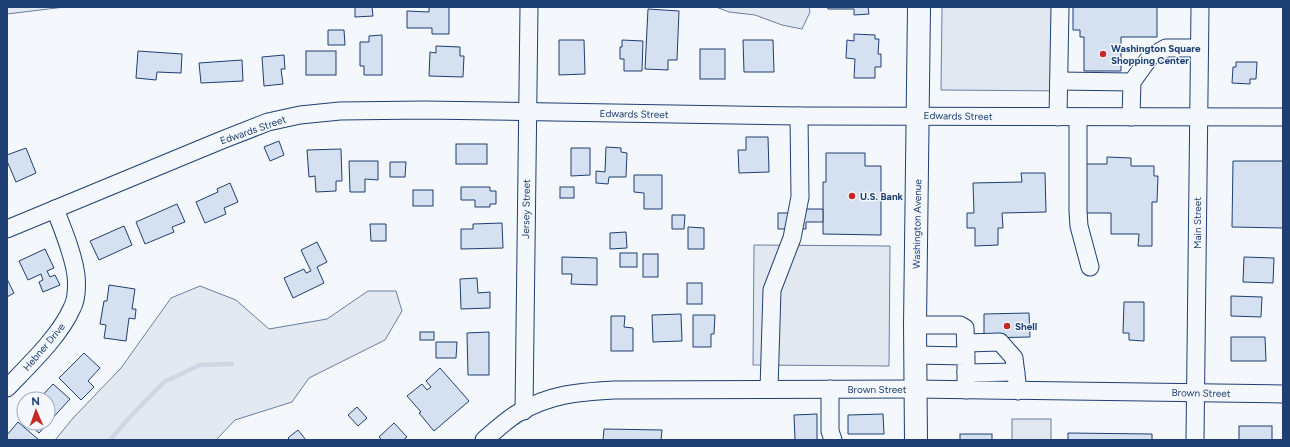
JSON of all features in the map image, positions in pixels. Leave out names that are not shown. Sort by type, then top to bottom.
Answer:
[{"type":"main road","name":"Washington Avenue","points":[[916,440],[915,325],[919,7]]},
{"type":"street","name":"Jersey Street","points":[[524,411],[529,7]]},
{"type":"street","points":[[1058,117],[1060,7]]},
{"type":"street","name":"Main Street","points":[[1195,440],[1200,7]]},
{"type":"street","points":[[1131,117],[1132,82],[1150,57],[1166,48],[1199,48]]},
{"type":"street","points":[[1059,81],[1132,82]]},
{"type":"street","name":"Edwards Street","points":[[7,229],[268,122],[292,116],[340,111],[425,110],[799,116],[1283,117]]},
{"type":"street","points":[[770,389],[772,290],[792,238],[800,197],[799,116]]},
{"type":"street","points":[[1078,117],[1079,226],[1090,267]]},
{"type":"street","name":"Hebner Drive","points":[[7,388],[39,354],[65,322],[73,307],[76,292],[76,275],[72,256],[55,209]]},
{"type":"street","points":[[915,325],[960,325],[965,328],[966,390]]},
{"type":"street","points":[[915,355],[966,349],[1000,342],[1014,358],[1018,391]]},
{"type":"street","points":[[966,373],[1016,372]]},
{"type":"street","points":[[830,389],[830,431],[833,440]]},
{"type":"street","name":"Brown Street","points":[[484,440],[519,413],[552,398],[575,392],[614,390],[830,389],[1283,394]]},
{"type":"shaded area","points":[[7,7],[65,7],[7,14]]},
{"type":"shaded area","points":[[716,7],[809,7],[810,12],[802,29],[782,25],[755,15],[729,12]]},
{"type":"shaded area","points":[[942,7],[1067,7],[1066,91],[941,90]]},
{"type":"shaded area","points":[[754,245],[890,246],[889,366],[753,365]]},
{"type":"shaded area","points":[[200,286],[236,300],[269,329],[327,319],[368,291],[396,291],[402,311],[385,340],[309,378],[292,402],[235,420],[216,440],[55,440],[74,417],[121,368],[171,298]]},
{"type":"shaded area","points":[[1012,419],[1051,419],[1051,440],[1012,440]]},
{"type":"building","points":[[355,7],[372,7],[373,16],[355,17]]},
{"type":"building","points":[[429,7],[449,7],[449,34],[432,34],[432,28],[407,28],[407,11],[429,12]]},
{"type":"building","points":[[828,7],[868,7],[869,14],[854,15],[854,9],[828,9]]},
{"type":"building","name":"Washington Square Shopping Center","points":[[1073,7],[1157,7],[1157,37],[1121,37],[1121,71],[1084,71],[1084,37],[1080,37],[1080,30],[1073,30]]},
{"type":"building","points":[[648,9],[679,11],[677,60],[668,60],[668,70],[645,69]]},
{"type":"building","points":[[328,30],[344,30],[345,45],[328,45]]},
{"type":"building","points":[[854,34],[875,35],[875,39],[879,39],[878,54],[881,54],[881,67],[875,67],[875,78],[854,78],[855,59],[846,58],[847,40],[854,41]]},
{"type":"building","points":[[382,35],[382,75],[364,75],[364,66],[360,66],[360,42],[369,42],[369,36]]},
{"type":"building","points":[[559,40],[584,40],[585,74],[559,75]]},
{"type":"building","points":[[622,40],[643,41],[642,71],[624,71],[624,59],[620,59],[620,47],[622,47]]},
{"type":"building","points":[[743,40],[773,40],[774,72],[744,72]]},
{"type":"building","points":[[436,46],[460,47],[460,56],[464,56],[463,77],[429,76],[430,52],[436,53]]},
{"type":"building","points":[[700,49],[725,49],[725,79],[700,79]]},
{"type":"building","points":[[138,51],[182,54],[181,73],[157,72],[156,80],[136,78]]},
{"type":"building","points":[[306,51],[336,51],[336,75],[306,75]]},
{"type":"building","points":[[284,55],[285,69],[281,69],[283,84],[264,86],[262,57]]},
{"type":"building","points":[[242,60],[243,81],[201,83],[199,63]]},
{"type":"building","points":[[1236,62],[1257,62],[1256,79],[1250,79],[1250,84],[1232,83],[1233,67],[1236,67]]},
{"type":"building","points":[[746,137],[768,137],[769,172],[739,173],[738,150],[746,150]]},
{"type":"building","points":[[279,141],[284,155],[270,161],[264,147]]},
{"type":"building","points":[[456,144],[487,144],[487,164],[456,164]]},
{"type":"building","points":[[606,147],[621,148],[621,152],[627,153],[626,177],[609,177],[608,184],[596,183],[596,171],[605,172]]},
{"type":"building","points":[[26,148],[36,173],[16,182],[7,161],[7,155]]},
{"type":"building","points":[[571,148],[590,148],[590,175],[571,176]]},
{"type":"building","points":[[341,149],[342,181],[336,181],[336,191],[316,192],[315,176],[309,177],[307,150]]},
{"type":"building","name":"U.S. Bank","points":[[826,153],[865,153],[865,166],[881,166],[881,235],[823,234],[823,182],[826,182]]},
{"type":"building","points":[[1107,157],[1131,158],[1131,166],[1154,166],[1154,176],[1158,176],[1157,202],[1152,202],[1152,246],[1138,246],[1139,234],[1111,234],[1111,213],[1085,213],[1086,164],[1107,164]]},
{"type":"building","points":[[349,161],[378,161],[378,180],[365,179],[365,192],[350,192]]},
{"type":"building","points":[[1233,161],[1283,161],[1283,228],[1232,227]]},
{"type":"building","points":[[390,162],[406,162],[405,177],[390,177]]},
{"type":"building","points":[[1021,173],[1045,173],[1046,212],[1002,213],[1003,228],[998,228],[998,245],[975,246],[975,228],[967,228],[967,213],[974,213],[973,183],[1022,182]]},
{"type":"building","points":[[634,175],[662,175],[662,209],[644,209],[644,193],[634,192]]},
{"type":"building","points":[[230,183],[238,202],[224,208],[226,214],[205,223],[196,202],[218,192],[217,189]]},
{"type":"building","points":[[461,187],[490,187],[490,191],[496,191],[496,204],[490,204],[490,207],[475,207],[475,200],[461,200]]},
{"type":"building","points":[[560,187],[574,187],[574,198],[560,198]]},
{"type":"building","points":[[413,190],[433,190],[433,206],[413,206]]},
{"type":"building","points":[[177,204],[185,222],[172,227],[174,232],[145,244],[136,222]]},
{"type":"building","points":[[805,209],[823,209],[823,222],[806,222],[806,229],[778,229],[778,213],[804,213]]},
{"type":"building","points":[[672,215],[685,215],[684,229],[672,229]]},
{"type":"building","points":[[502,223],[503,248],[461,249],[461,229],[473,229],[473,224]]},
{"type":"building","points":[[370,224],[386,224],[386,241],[371,241]]},
{"type":"building","points":[[124,226],[132,245],[99,260],[90,241]]},
{"type":"building","points":[[688,227],[704,228],[704,249],[688,249]]},
{"type":"building","points":[[626,232],[627,248],[610,249],[610,233]]},
{"type":"building","points":[[317,242],[327,262],[317,267],[324,283],[293,298],[284,278],[304,269],[306,273],[311,271],[301,250]]},
{"type":"building","points":[[45,249],[54,268],[47,271],[50,277],[55,275],[60,285],[43,292],[39,282],[43,280],[41,274],[28,280],[19,261]]},
{"type":"building","points":[[620,253],[637,253],[637,267],[620,267]]},
{"type":"building","points":[[643,254],[658,254],[658,277],[643,277]]},
{"type":"building","points":[[562,257],[597,258],[597,285],[571,284],[572,274],[562,274]]},
{"type":"building","points":[[1244,257],[1274,258],[1273,283],[1243,282]]},
{"type":"building","points":[[477,278],[478,293],[490,292],[490,308],[461,309],[460,279]]},
{"type":"building","points":[[7,279],[14,293],[7,297]]},
{"type":"building","points":[[687,283],[702,283],[702,304],[687,304]]},
{"type":"building","points":[[109,285],[135,289],[132,309],[136,309],[135,319],[129,318],[126,341],[104,338],[106,325],[100,324],[104,301],[107,301]]},
{"type":"building","points":[[1231,296],[1262,297],[1261,317],[1231,316]]},
{"type":"building","points":[[1124,302],[1144,302],[1144,341],[1129,340],[1129,333],[1123,333]]},
{"type":"building","name":"Shell","points":[[1029,313],[1030,337],[984,338],[984,314]]},
{"type":"building","points":[[681,314],[682,341],[653,342],[652,315]]},
{"type":"building","points":[[693,315],[715,315],[714,334],[711,334],[711,347],[693,347]]},
{"type":"building","points":[[611,316],[625,316],[624,327],[633,328],[633,351],[611,351]]},
{"type":"building","points":[[420,332],[434,332],[434,340],[420,340]]},
{"type":"building","points":[[489,332],[489,375],[468,375],[467,333]]},
{"type":"building","points":[[1231,337],[1265,337],[1266,361],[1231,361]]},
{"type":"building","points":[[436,342],[457,342],[456,358],[436,358]]},
{"type":"building","points":[[84,353],[100,368],[88,381],[94,387],[81,400],[59,378]]},
{"type":"building","points":[[440,368],[469,401],[434,431],[419,413],[421,412],[407,396],[422,384],[427,390],[431,387],[426,381]]},
{"type":"building","points":[[53,384],[70,399],[56,414],[56,391],[46,391]]},
{"type":"building","points":[[357,407],[367,418],[358,426],[348,415]]},
{"type":"building","points":[[817,414],[817,440],[795,440],[794,415]]},
{"type":"building","points":[[883,414],[884,434],[848,434],[848,415]]},
{"type":"building","points":[[394,423],[407,437],[403,440],[382,440],[379,437]]},
{"type":"building","points":[[16,424],[16,431],[28,431],[39,440],[7,440],[7,435]]},
{"type":"building","points":[[1239,426],[1272,426],[1272,440],[1239,440]]},
{"type":"building","points":[[604,429],[662,430],[661,440],[603,440]]},
{"type":"building","points":[[298,430],[306,440],[290,440],[288,438]]},
{"type":"building","points":[[1068,433],[1152,434],[1152,440],[1068,440]]},
{"type":"building","points":[[960,434],[992,434],[992,440],[960,440]]},
{"type":"waterway","points":[[110,440],[164,382],[200,365],[232,364]]},
{"type":"place","name":"Washington Square Shopping Center","points":[[1103,54]]},
{"type":"place","name":"U.S. Bank","points":[[852,196]]},
{"type":"place","name":"Shell","points":[[1007,326]]}]
